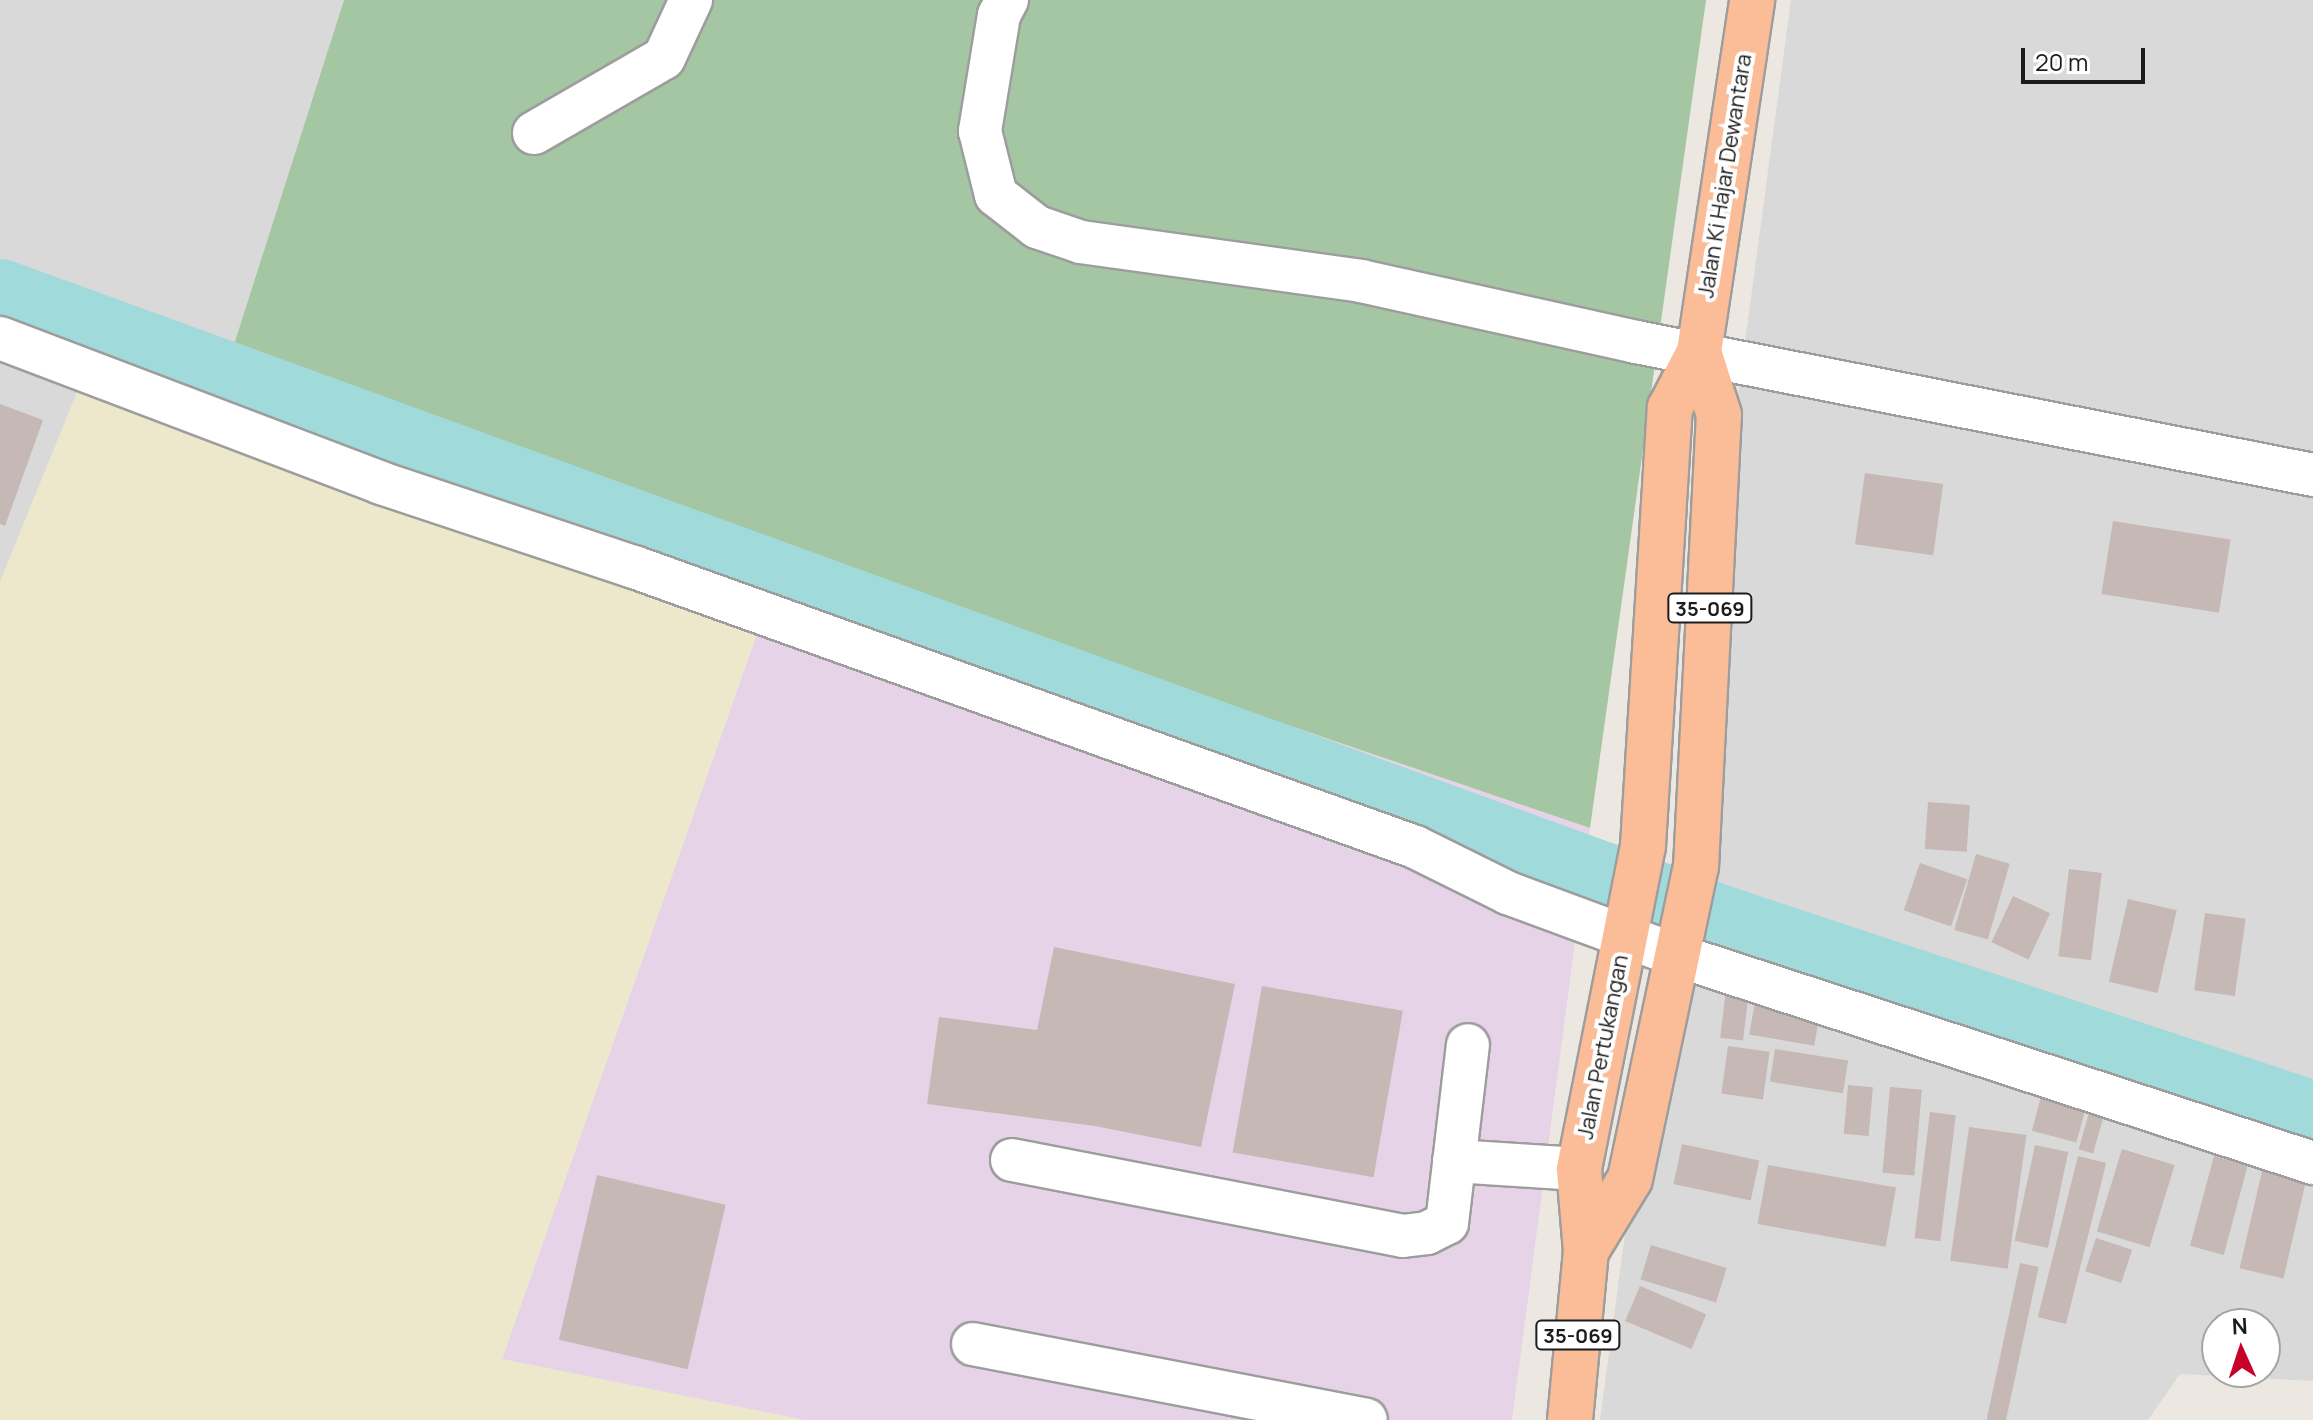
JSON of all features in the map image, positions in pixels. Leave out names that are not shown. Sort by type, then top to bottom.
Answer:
[{"type":"main road","name":"Jalan Ki Hajar Dewantara","points":[[1643,846],[1670,408],[1699,352],[1752,0]]},
{"type":"main road","name":"Jalan Ki Hajar Dewantara","points":[[1696,867],[1719,415],[1699,352]]},
{"type":"main road","name":"Jalan Pertukangan","points":[[1570,1420],[1586,1251],[1579,1169],[1643,846]]},
{"type":"main road","name":"Jalan Pertukangan","points":[[1586,1251],[1630,1179],[1696,867]]},
{"type":"street","points":[[534,133],[664,58],[691,0]]},
{"type":"street","points":[[1007,0],[999,15],[980,131],[996,195],[1037,227],[1081,242],[1361,281],[2313,475]]},
{"type":"street","points":[[0,338],[381,483],[634,567],[1415,847],[1508,893],[1627,922],[2313,1163]]},
{"type":"street","points":[[1012,1160],[1403,1236],[1427,1233],[1447,1223],[1468,1045]]},
{"type":"street","points":[[1454,1161],[1579,1169]]},
{"type":"street","points":[[973,1344],[1366,1420]]},
{"type":"shaded area","points":[[0,0],[344,0],[230,357],[109,314],[0,582]]},
{"type":"shaded area","points":[[1791,0],[2313,0],[2313,1381],[2281,1379],[2281,1308],[2201,1308],[2201,1375],[2180,1374],[2148,1420],[1600,1420]]},
{"type":"shaded area","points":[[109,314],[785,554],[502,1359],[804,1420],[0,1420],[0,582]]},
{"type":"shaded area","points":[[785,554],[1590,828],[1512,1420],[804,1420],[502,1359]]},
{"type":"green space","points":[[344,0],[1706,0],[1590,828],[785,554],[230,357]]},
{"type":"building","points":[[0,404],[43,420],[5,526],[0,524]]},
{"type":"building","points":[[1865,473],[1943,484],[1933,555],[1855,544]]},
{"type":"building","points":[[2113,521],[2231,540],[2219,613],[2101,594]]},
{"type":"building","points":[[1928,802],[1970,805],[1967,852],[1925,849]]},
{"type":"building","points":[[1976,854],[2010,864],[1988,940],[1954,930]]},
{"type":"building","points":[[1920,863],[1967,879],[1951,927],[1904,910]]},
{"type":"building","points":[[2069,869],[2102,873],[2091,960],[2058,956]]},
{"type":"building","points":[[2013,896],[2050,913],[2029,960],[1991,942]]},
{"type":"building","points":[[2128,899],[2177,910],[2158,993],[2109,982]]},
{"type":"building","points":[[2205,913],[2246,919],[2235,996],[2194,990]]},
{"type":"building","points":[[1054,947],[1235,984],[1201,1147],[1095,1126],[927,1104],[939,1017],[1037,1030]]},
{"type":"building","points":[[1262,986],[1403,1011],[1373,1177],[1233,1152]]},
{"type":"building","points":[[1726,990],[1749,993],[1743,1040],[1720,1038]]},
{"type":"building","points":[[1756,996],[1821,1007],[1814,1046],[1749,1034]]},
{"type":"building","points":[[1728,1046],[1770,1052],[1763,1099],[1721,1094]]},
{"type":"building","points":[[1775,1049],[1848,1061],[1843,1093],[1770,1082]]},
{"type":"building","points":[[1848,1085],[1873,1087],[1869,1136],[1844,1134]]},
{"type":"building","points":[[1890,1087],[1922,1090],[1914,1175],[1883,1173]]},
{"type":"building","points":[[2042,1093],[2086,1105],[2076,1143],[2032,1131]]},
{"type":"building","points":[[2091,1106],[2105,1110],[2093,1153],[2079,1149]]},
{"type":"building","points":[[1930,1112],[1956,1115],[1940,1241],[1915,1238]]},
{"type":"building","points":[[1969,1127],[2026,1135],[2008,1269],[1950,1261]]},
{"type":"building","points":[[1682,1144],[1759,1160],[1751,1201],[1673,1184]]},
{"type":"building","points":[[2035,1145],[2068,1152],[2048,1248],[2015,1241]]},
{"type":"building","points":[[2122,1149],[2175,1165],[2149,1247],[2097,1231]]},
{"type":"building","points":[[2078,1156],[2106,1163],[2066,1324],[2038,1317]]},
{"type":"building","points":[[2214,1156],[2248,1165],[2224,1255],[2190,1246]]},
{"type":"building","points":[[1768,1165],[1896,1188],[1886,1247],[1758,1224]]},
{"type":"building","points":[[2263,1167],[2307,1177],[2283,1278],[2240,1268]]},
{"type":"building","points":[[597,1175],[726,1205],[688,1369],[559,1340]]},
{"type":"building","points":[[2096,1238],[2132,1250],[2121,1283],[2085,1271]]},
{"type":"building","points":[[1651,1245],[1727,1268],[1716,1303],[1640,1279]]},
{"type":"building","points":[[2020,1263],[2039,1267],[2006,1420],[1987,1420]]},
{"type":"building","points":[[1640,1286],[1706,1314],[1691,1349],[1625,1321]]},
{"type":"waterway","points":[[0,296],[1729,925],[2313,1118]]}]
